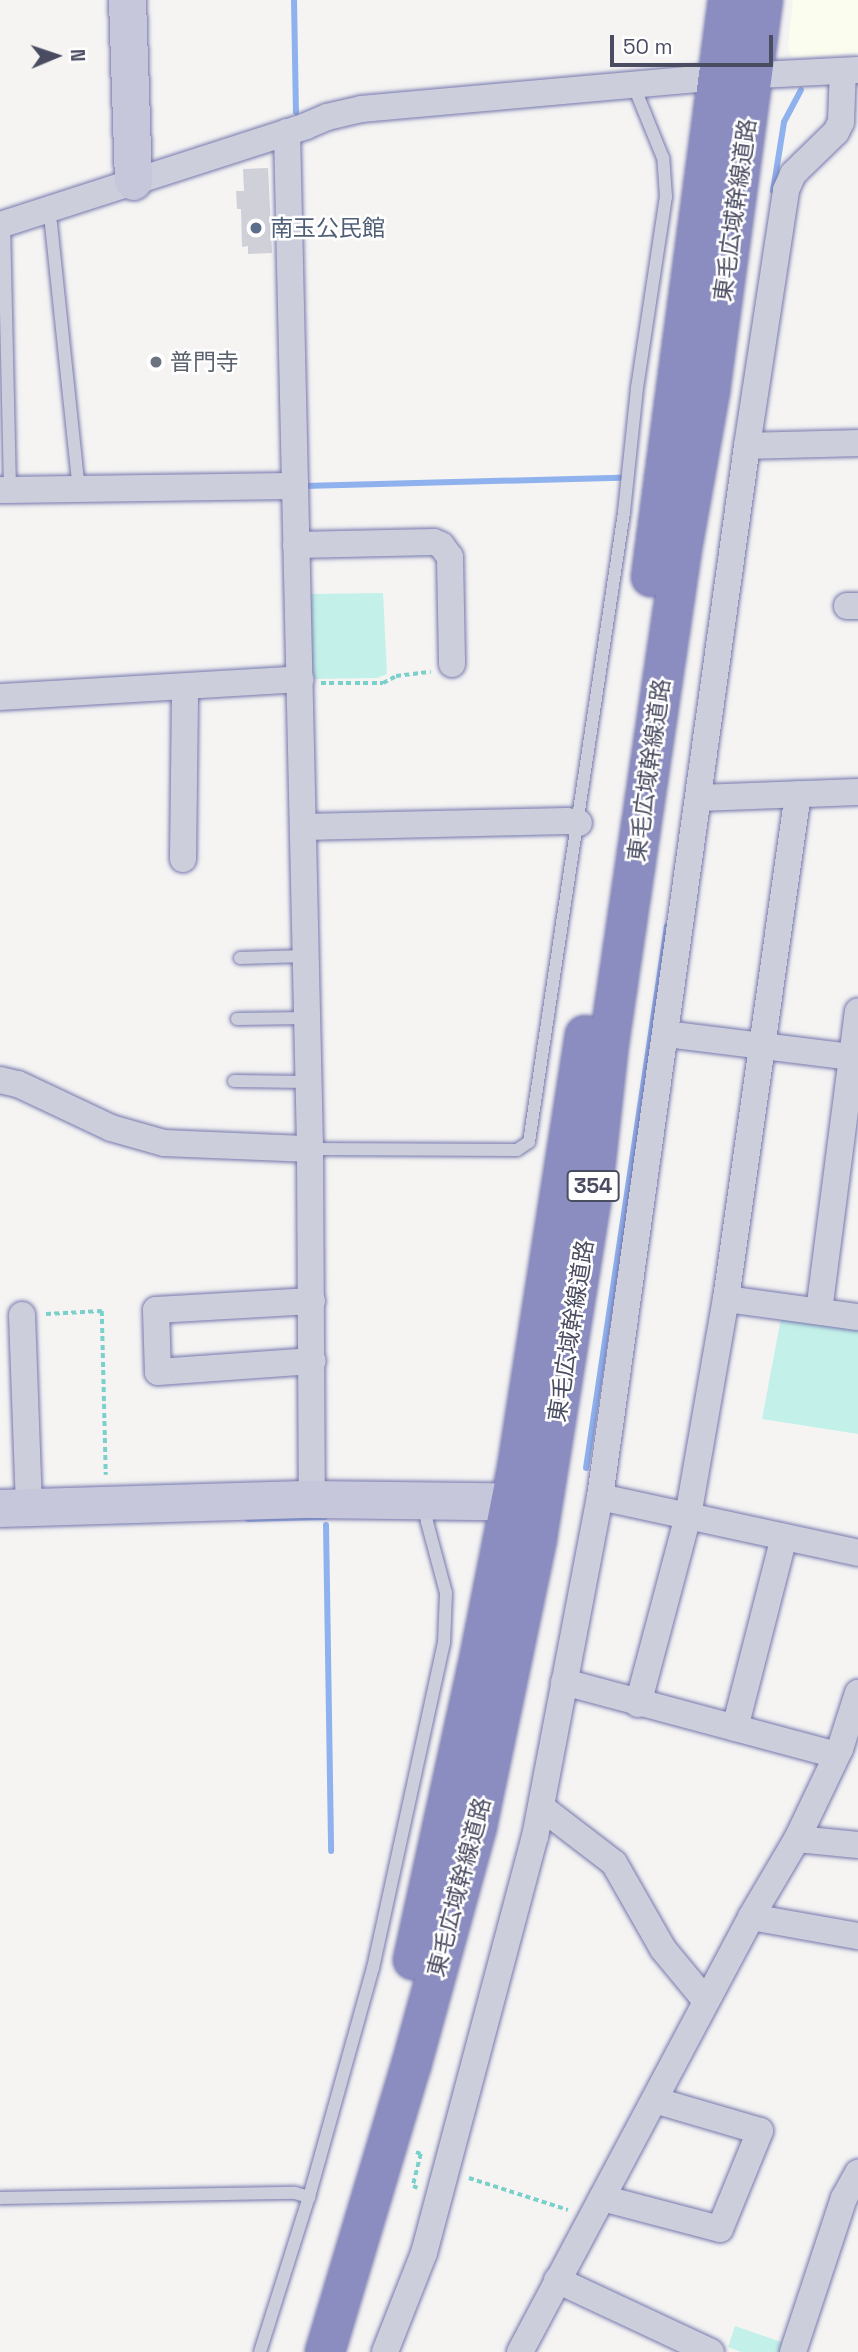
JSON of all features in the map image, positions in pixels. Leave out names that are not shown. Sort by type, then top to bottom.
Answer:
[{"type":"highway","name":"東毛広域幹線道路","points":[[325,2352],[396,2119],[477,1826],[526,1502],[591,1200],[609,1043],[681,554],[710,391],[737,76],[729,0]]},
{"type":"highway","name":"東毛広域幹線道路","points":[[737,76],[763,0]]},
{"type":"highway","name":"東毛広域幹線道路","points":[[300,2352],[349,2192],[421,1928],[477,1670],[526,1502]]},
{"type":"street","points":[[127,0],[132,181]]},
{"type":"street","points":[[2,224],[327,117],[361,109],[633,84],[850,71],[841,122],[836,132],[793,174],[786,190],[747,446],[600,1497],[541,1807],[507,1947],[424,2253],[385,2352]]},
{"type":"street","points":[[287,132],[310,1149],[312,1499]]},
{"type":"street","points":[[747,446],[858,443]]},
{"type":"street","points":[[5,490],[295,486]]},
{"type":"street","points":[[296,545],[434,542],[441,545],[450,557],[452,664]]},
{"type":"street","points":[[0,697],[300,679]]},
{"type":"street","points":[[183,859],[185,687]]},
{"type":"street","points":[[699,798],[858,792]]},
{"type":"street","points":[[638,1704],[688,1516],[726,1299],[798,794]]},
{"type":"street","points":[[303,827],[567,821],[579,823]]},
{"type":"street","points":[[819,1311],[855,1057],[858,1012]]},
{"type":"street","points":[[666,1034],[761,1048],[855,1057]]},
{"type":"street","points":[[0,1080],[18,1084],[111,1128],[164,1143],[310,1149]]},
{"type":"street","points":[[726,1299],[858,1317]]},
{"type":"street","points":[[312,1301],[156,1310],[158,1372],[313,1361]]},
{"type":"street","points":[[22,1315],[14,1508],[312,1499],[526,1502]]},
{"type":"street","points":[[600,1497],[858,1553]]},
{"type":"street","points":[[735,1728],[784,1537]]},
{"type":"street","points":[[564,1682],[638,1704],[845,1752]]},
{"type":"street","points":[[520,2352],[751,1917],[845,1752],[858,1694]]},
{"type":"street","points":[[541,1807],[614,1863],[663,1949],[706,2001]]},
{"type":"street","points":[[797,1839],[858,1845]]},
{"type":"street","points":[[751,1917],[858,1936]]},
{"type":"street","points":[[596,2209],[720,2229],[760,2131],[654,2100]]},
{"type":"street","points":[[793,2352],[844,2198],[858,2174]]},
{"type":"street","points":[[557,2280],[711,2352]]},
{"type":"lane","points":[[310,1149],[517,1150],[530,1142],[579,823],[666,197],[663,158],[633,84]]},
{"type":"lane","points":[[47,210],[51,224],[79,490]]},
{"type":"lane","points":[[2,224],[5,490]]},
{"type":"lane","points":[[240,958],[305,956]]},
{"type":"lane","points":[[237,1018],[306,1018]]},
{"type":"lane","points":[[234,1081],[307,1082]]},
{"type":"lane","points":[[260,2352],[309,2197],[373,1968],[445,1634],[446,1593],[427,1522],[425,1501]]},
{"type":"lane","points":[[0,2198],[295,2193],[309,2197]]},
{"type":"path","points":[[300,679],[311,683],[383,683],[396,676],[437,671],[452,664]]},
{"type":"path","points":[[22,1315],[102,1311],[107,1505]]},
{"type":"path","points":[[411,2151],[421,2154],[413,2186],[423,2189]]},
{"type":"path","points":[[447,2171],[596,2209]]},
{"type":"shaded area","points":[[793,0],[858,0],[858,57],[854,53],[793,58],[788,48]]},
{"type":"shaded area","points":[[383,593],[387,674],[377,678],[312,679],[309,594]]},
{"type":"shaded area","points":[[781,1318],[858,1329],[858,1434],[762,1419]]},
{"type":"shaded area","points":[[735,2326],[784,2343],[781,2352],[741,2352],[728,2347]]},
{"type":"building","name":"南玉公民館","points":[[268,168],[272,253],[248,254],[248,246],[242,247],[241,209],[237,209],[236,191],[244,191],[243,169]]},
{"type":"waterway","points":[[294,0],[296,112]]},
{"type":"waterway","points":[[773,191],[784,122],[801,90]]},
{"type":"waterway","points":[[304,486],[620,478]]},
{"type":"waterway","points":[[586,1468],[667,926]]},
{"type":"waterway","points":[[248,1519],[325,1517]]},
{"type":"waterway","points":[[326,1525],[331,1851]]},
{"type":"place","name":"南玉公民館","points":[[256,228]]},
{"type":"place","name":"普門寺","points":[[156,362]]}]
